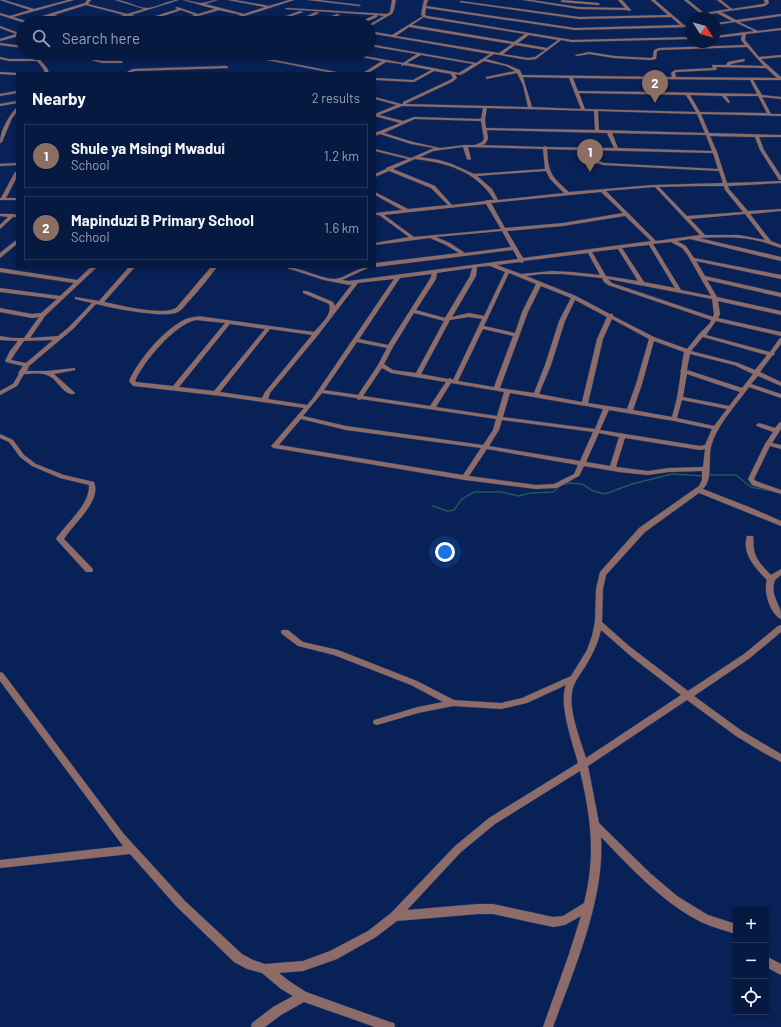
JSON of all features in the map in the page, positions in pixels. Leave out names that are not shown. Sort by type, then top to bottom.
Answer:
[{"type":"street","points":[[9,17],[52,4],[72,0]]},
{"type":"street","points":[[86,4],[89,0]]},
{"type":"street","points":[[117,0],[148,9]]},
{"type":"street","points":[[125,16],[178,0]]},
{"type":"street","points":[[185,0],[244,16],[290,0]]},
{"type":"street","points":[[201,4],[215,0]]},
{"type":"street","points":[[230,0],[270,7]]},
{"type":"street","points":[[239,2],[247,0]]},
{"type":"street","points":[[310,0],[358,5]]},
{"type":"street","points":[[354,14],[362,0]]},
{"type":"street","points":[[376,22],[392,12],[394,0]]},
{"type":"street","points":[[424,17],[426,0]]},
{"type":"street","points":[[525,0],[536,2],[545,1],[565,6],[603,9],[629,9]]},
{"type":"street","points":[[555,0],[598,4]]},
{"type":"street","points":[[594,0],[603,9]]},
{"type":"street","points":[[620,0],[638,18]]},
{"type":"street","points":[[653,0],[683,26]]},
{"type":"street","points":[[686,0],[701,12]]},
{"type":"street","points":[[719,0],[732,10]]},
{"type":"street","points":[[716,12],[766,5],[766,0]]},
{"type":"street","points":[[1,1],[33,10]]},
{"type":"street","points":[[456,11],[461,1],[523,10],[560,19],[670,16]]},
{"type":"street","points":[[47,2],[52,4]]},
{"type":"street","points":[[523,10],[536,2]]},
{"type":"street","points":[[565,6],[568,2]]},
{"type":"street","points":[[752,3],[756,6]]},
{"type":"street","points":[[48,16],[86,4],[131,16]]},
{"type":"street","points":[[163,4],[199,15]]},
{"type":"street","points":[[425,7],[583,29],[683,26]]},
{"type":"street","points":[[159,16],[182,9]]},
{"type":"street","points":[[196,16],[218,9]]},
{"type":"street","points":[[288,9],[340,14],[389,15]]},
{"type":"street","points":[[289,16],[303,11]]},
{"type":"street","points":[[310,16],[319,12]]},
{"type":"street","points":[[0,14],[16,19]]},
{"type":"street","points":[[334,16],[340,14]]},
{"type":"street","points":[[721,14],[758,32]]},
{"type":"street","points":[[721,23],[781,15]]},
{"type":"street","points":[[393,36],[424,17],[582,41],[685,38]]},
{"type":"street","points":[[489,20],[494,17]]},
{"type":"street","points":[[555,26],[560,19]]},
{"type":"street","points":[[479,26],[484,23]]},
{"type":"street","points":[[409,26],[548,49]]},
{"type":"street","points":[[0,27],[15,32]]},
{"type":"street","points":[[653,28],[664,39]]},
{"type":"street","points":[[0,30],[5,29]]},
{"type":"street","points":[[721,36],[781,29]]},
{"type":"street","points":[[376,33],[532,59],[561,39]]},
{"type":"street","points":[[500,54],[528,34]]},
{"type":"street","points":[[744,34],[743,40],[765,66],[781,79]]},
{"type":"street","points":[[0,40],[16,36]]},
{"type":"street","points":[[651,40],[659,49]]},
{"type":"street","points":[[0,44],[16,46]]},
{"type":"street","points":[[376,46],[477,64]]},
{"type":"street","points":[[577,55],[589,53],[634,59],[654,59],[654,51],[659,49],[749,46]]},
{"type":"street","points":[[376,59],[462,74],[494,53]]},
{"type":"street","points":[[402,64],[420,54]]},
{"type":"street","points":[[759,58],[781,56]]},
{"type":"street","points":[[0,58],[9,60],[38,60],[47,72]]},
{"type":"street","points":[[630,63],[634,59]]},
{"type":"street","points":[[94,60],[102,62],[121,62]]},
{"type":"street","points":[[270,60],[334,72]]},
{"type":"street","points":[[484,60],[515,68],[523,76],[530,108]]},
{"type":"street","points":[[728,66],[729,63],[744,60]]},
{"type":"street","points":[[367,72],[385,61]]},
{"type":"street","points":[[674,77],[673,73],[675,71],[714,70],[715,69],[713,66],[765,66]]},
{"type":"street","points":[[129,72],[133,70],[227,68]]},
{"type":"street","points":[[487,78],[515,68]]},
{"type":"street","points":[[376,79],[414,81],[433,70]]},
{"type":"street","points":[[0,73],[16,74]]},
{"type":"street","points":[[376,115],[401,105],[451,81],[455,78],[454,73]]},
{"type":"street","points":[[523,76],[781,79]]},
{"type":"street","points":[[570,76],[584,110]]},
{"type":"street","points":[[647,77],[657,93]]},
{"type":"street","points":[[751,78],[769,113]]},
{"type":"street","points":[[0,95],[16,92]]},
{"type":"street","points":[[577,92],[723,94],[781,98]]},
{"type":"street","points":[[687,94],[698,112],[707,133],[727,189],[769,241]]},
{"type":"street","points":[[723,94],[728,102]]},
{"type":"street","points":[[376,98],[401,105],[596,111],[781,114]]},
{"type":"street","points":[[0,105],[16,102]]},
{"type":"street","points":[[430,110],[433,105]]},
{"type":"street","points":[[476,146],[485,142],[483,120],[485,107]]},
{"type":"street","points":[[0,142],[10,120],[16,111]]},
{"type":"street","points":[[596,111],[597,132]]},
{"type":"street","points":[[376,115],[401,122]]},
{"type":"street","points":[[376,134],[401,122],[414,118],[426,117],[483,120]]},
{"type":"street","points":[[10,120],[16,120]]},
{"type":"street","points":[[485,129],[707,133],[781,136]]},
{"type":"street","points":[[381,132],[412,143],[441,148],[466,146],[546,147],[715,152]]},
{"type":"street","points":[[609,132],[617,150]]},
{"type":"street","points":[[647,132],[650,138]]},
{"type":"street","points":[[377,214],[496,200],[602,190],[656,186],[726,185],[781,180],[762,150],[756,135]]},
{"type":"street","points":[[466,146],[469,159]]},
{"type":"street","points":[[546,147],[546,170],[551,179],[568,194]]},
{"type":"street","points":[[376,175],[388,169],[441,148]]},
{"type":"street","points":[[580,149],[591,160],[603,164],[721,170]]},
{"type":"street","points":[[376,150],[412,159],[439,161],[470,174],[485,183],[496,200]]},
{"type":"street","points":[[0,165],[16,164]]},
{"type":"street","points":[[388,169],[433,187],[450,205]]},
{"type":"street","points":[[470,174],[483,175],[546,170]]},
{"type":"street","points":[[16,175],[2,199],[16,199]]},
{"type":"street","points":[[656,186],[703,236]]},
{"type":"street","points":[[602,190],[652,242],[679,290]]},
{"type":"street","points":[[376,195],[406,210]]},
{"type":"street","points":[[487,201],[522,261]]},
{"type":"street","points":[[686,218],[781,210]]},
{"type":"street","points":[[377,214],[413,238]]},
{"type":"street","points":[[376,244],[430,236],[559,224],[626,214]]},
{"type":"street","points":[[0,215],[15,216]]},
{"type":"street","points":[[0,228],[15,216]]},
{"type":"street","points":[[430,236],[448,244],[464,254]]},
{"type":"street","points":[[297,268],[336,281],[356,283],[490,263],[522,261],[703,236],[769,241],[781,247]]},
{"type":"street","points":[[689,238],[781,259]]},
{"type":"street","points":[[670,240],[684,246],[693,259],[715,298],[718,311],[715,319],[687,352],[680,398],[674,419]]},
{"type":"street","points":[[0,256],[16,243]]},
{"type":"street","points":[[775,243],[781,243]]},
{"type":"street","points":[[619,247],[642,282]]},
{"type":"street","points":[[376,265],[515,248]]},
{"type":"street","points":[[589,251],[610,284],[715,319],[781,334]]},
{"type":"street","points":[[693,259],[781,277]]},
{"type":"street","points":[[490,263],[574,297],[611,315],[652,338],[687,352],[734,363],[781,384]]},
{"type":"street","points":[[418,375],[447,319],[473,276],[475,266]]},
{"type":"street","points":[[15,273],[22,268]]},
{"type":"street","points":[[27,366],[8,362],[13,351],[25,339],[43,315],[93,268]]},
{"type":"street","points":[[0,393],[15,385],[21,373],[27,366],[60,338],[98,302],[129,268]]},
{"type":"street","points":[[77,298],[164,313],[175,312],[213,268]]},
{"type":"street","points":[[336,281],[366,268]]},
{"type":"street","points":[[0,270],[77,282]]},
{"type":"street","points":[[432,408],[452,380],[486,318],[508,271]]},
{"type":"street","points":[[520,276],[552,271],[642,282],[781,313]]},
{"type":"street","points":[[359,398],[381,365],[390,347],[433,279],[435,272]]},
{"type":"street","points":[[398,277],[320,391],[308,407],[273,445],[466,478],[548,488],[576,477],[607,408]]},
{"type":"street","points":[[705,278],[781,295]]},
{"type":"street","points":[[265,399],[267,393],[356,283]]},
{"type":"street","points":[[497,388],[530,301],[539,284]]},
{"type":"street","points":[[0,290],[61,298]]},
{"type":"street","points":[[305,292],[325,299],[333,306],[331,314]]},
{"type":"street","points":[[325,299],[346,296]]},
{"type":"street","points":[[536,395],[548,365],[562,321],[574,297]]},
{"type":"street","points":[[0,310],[32,316],[43,315]]},
{"type":"street","points":[[413,312],[447,319],[469,315],[486,318]]},
{"type":"street","points":[[585,404],[600,340],[611,315]]},
{"type":"street","points":[[308,407],[265,399],[228,396],[217,392],[134,384],[133,379],[141,365],[180,325],[196,318],[316,334]]},
{"type":"street","points":[[174,389],[229,322]]},
{"type":"street","points":[[481,327],[517,335]]},
{"type":"street","points":[[217,392],[268,328]]},
{"type":"street","points":[[701,335],[772,354]]},
{"type":"street","points":[[0,338],[12,340],[60,338]]},
{"type":"street","points":[[629,412],[639,384],[652,338]]},
{"type":"street","points":[[355,340],[390,347]]},
{"type":"street","points":[[548,1027],[588,906],[596,874],[597,847],[595,825],[568,704],[569,688],[592,646],[599,623],[600,582],[605,572],[642,530],[698,490],[705,483],[708,447],[716,428],[781,340]]},
{"type":"street","points":[[381,365],[389,370],[674,419],[716,428]]},
{"type":"street","points":[[21,373],[44,373],[73,369]]},
{"type":"street","points":[[683,372],[781,396]]},
{"type":"street","points":[[44,373],[58,379],[63,387],[72,393]]},
{"type":"street","points":[[466,478],[486,447],[500,419],[508,390]]},
{"type":"street","points":[[320,391],[500,419],[708,447]]},
{"type":"street","points":[[680,398],[730,408]]},
{"type":"street","points":[[299,417],[346,428],[486,447],[612,469],[648,473],[669,470],[706,469]]},
{"type":"street","points":[[781,424],[768,444],[752,480],[754,483],[781,492]]},
{"type":"street","points":[[759,425],[776,431]]},
{"type":"street","points":[[612,469],[623,435]]},
{"type":"street","points":[[0,436],[11,442],[22,456],[34,465],[62,477],[92,484],[93,491],[89,500],[60,540],[89,570]]},
{"type":"street","points":[[768,444],[781,447]]},
{"type":"street","points":[[698,490],[781,524]]},
{"type":"street","points":[[750,538],[749,547],[751,554],[757,565],[771,579]]},
{"type":"street","points":[[781,572],[771,579],[770,584],[771,597],[781,616]]},
{"type":"street","points":[[599,623],[631,652],[724,724],[781,758]]},
{"type":"street","points":[[0,675],[68,767],[132,849],[181,904],[223,946],[238,958],[251,966],[265,969],[303,966],[333,955],[372,934],[395,916],[442,864],[486,826],[582,765],[747,656],[781,628]]},
{"type":"street","points":[[285,632],[301,644],[335,652],[414,683],[453,703]]},
{"type":"street","points":[[376,722],[418,710],[453,703],[501,706],[511,704],[536,696],[574,678]]},
{"type":"street","points":[[595,825],[633,863],[682,904],[705,918],[733,928]]},
{"type":"street","points":[[0,864],[132,849]]},
{"type":"street","points":[[395,916],[493,909],[553,922],[565,920],[588,906]]},
{"type":"street","points":[[769,963],[781,970]]},
{"type":"street","points":[[265,969],[285,985],[303,996],[390,1027]]},
{"type":"street","points":[[256,1027],[277,1011],[303,996]]},
{"type":"waterway","points":[[433,506],[447,511],[454,510],[462,499],[474,492],[501,492],[519,496],[530,493],[553,492],[561,485],[570,483],[582,484],[593,491],[605,494],[632,484],[672,474],[703,476]]},
{"type":"waterway","points":[[709,475],[736,475],[751,487],[776,492]]},
{"type":"place","name":"Mapinduzi B Primary School","points":[[655,103]]},
{"type":"place","name":"Shule ya Msingi Mwadui","points":[[590,172]]}]
